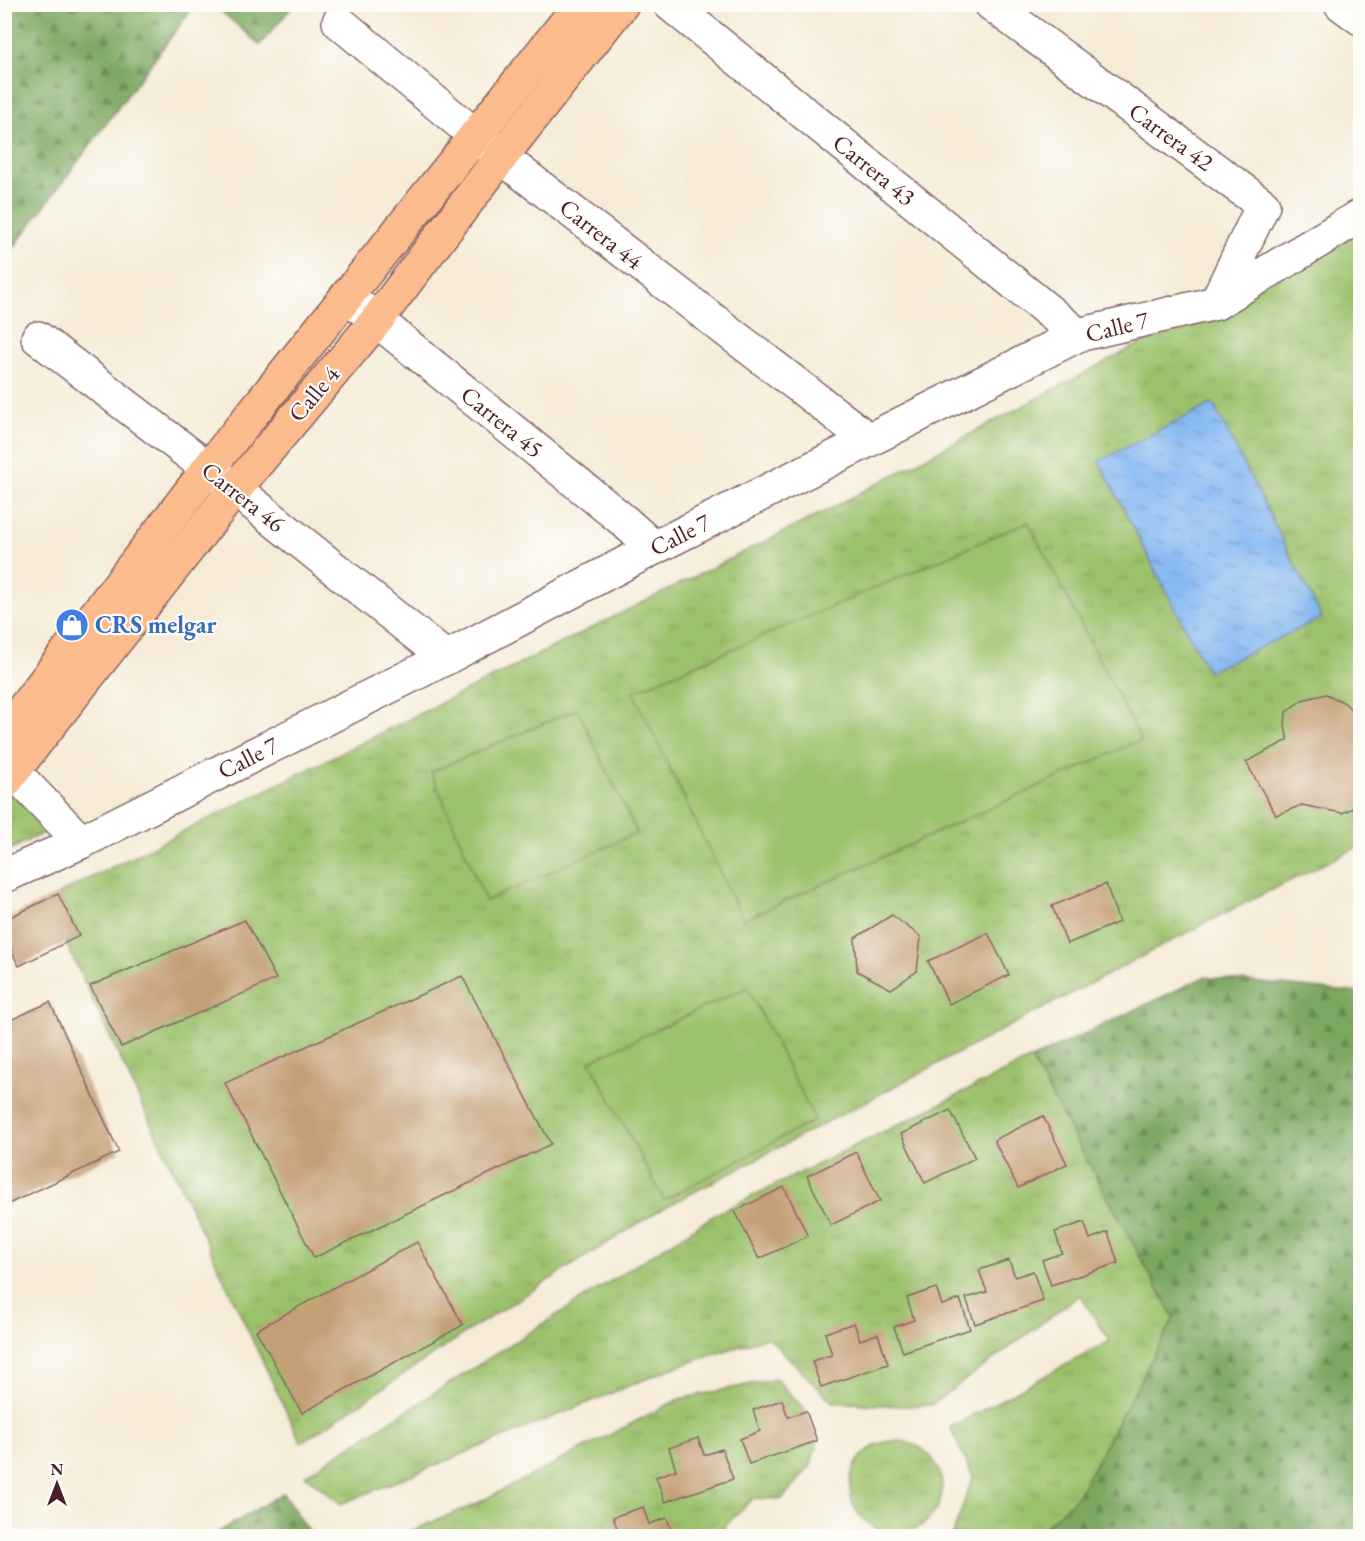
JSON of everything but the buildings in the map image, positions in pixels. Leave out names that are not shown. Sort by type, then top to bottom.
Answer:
[{"type":"main road","name":"Calle 4","points":[[4,734],[208,469],[582,4]]},
{"type":"main road","name":"Calle 4","points":[[8,772],[235,489],[376,321],[622,4]]},
{"type":"street","name":"Carrera 43","points":[[670,4],[1078,335]]},
{"type":"street","name":"Carrera 42","points":[[991,4],[1263,205],[1216,303]]},
{"type":"street","points":[[1341,4],[1360,18]]},
{"type":"street","name":"Carrera 44","points":[[339,22],[501,157],[868,440]]},
{"type":"street","name":"Calle 7","points":[[4,876],[81,842],[446,658],[654,548],[1078,335],[1216,303],[1360,216]]},
{"type":"street","name":"Carrera 45","points":[[348,297],[654,548]]},
{"type":"street","name":"Carrera 46","points":[[38,338],[235,489],[446,658]]},
{"type":"street","points":[[8,772],[81,842]]},
{"type":"green space","points":[[4,5],[195,5],[5,259]]},
{"type":"green space","points":[[214,5],[294,5],[260,45]]},
{"type":"green space","points":[[1360,226],[1360,846],[1215,918],[658,1211],[476,1326],[301,1443],[66,943],[79,936],[58,894],[826,511]]},
{"type":"green space","points":[[1028,522],[1141,740],[743,920],[633,692]]},
{"type":"green space","points":[[577,709],[637,833],[486,901],[431,772]]},
{"type":"green space","points":[[8,788],[47,831],[5,852],[5,794]]},
{"type":"green space","points":[[1204,977],[1360,993],[1360,1536],[1035,1536],[1077,1497],[1174,1318],[1031,1059]]},
{"type":"green space","points":[[747,987],[815,1120],[664,1200],[590,1061]]},
{"type":"green space","points":[[1031,1059],[1174,1318],[1077,1497],[1035,1536],[952,1536],[973,1477],[950,1427],[1110,1341],[1080,1295],[931,1405],[901,1406],[832,1402],[768,1337],[670,1369],[341,1504],[305,1475],[718,1213]]},
{"type":"green space","points":[[776,1379],[806,1411],[817,1441],[811,1466],[782,1499],[753,1498],[715,1536],[399,1536],[476,1504],[679,1399]]},
{"type":"green space","points":[[896,1441],[913,1445],[928,1455],[938,1470],[942,1487],[938,1504],[928,1519],[913,1529],[896,1533],[879,1529],[864,1519],[854,1504],[850,1487],[854,1470],[864,1455],[879,1445]]},
{"type":"green space","points":[[283,1493],[312,1536],[212,1536]]},
{"type":"water","points":[[1213,403],[1322,618],[1208,672],[1099,461]]},
{"type":"place","name":"CRS melgar","points":[[72,625]]}]
